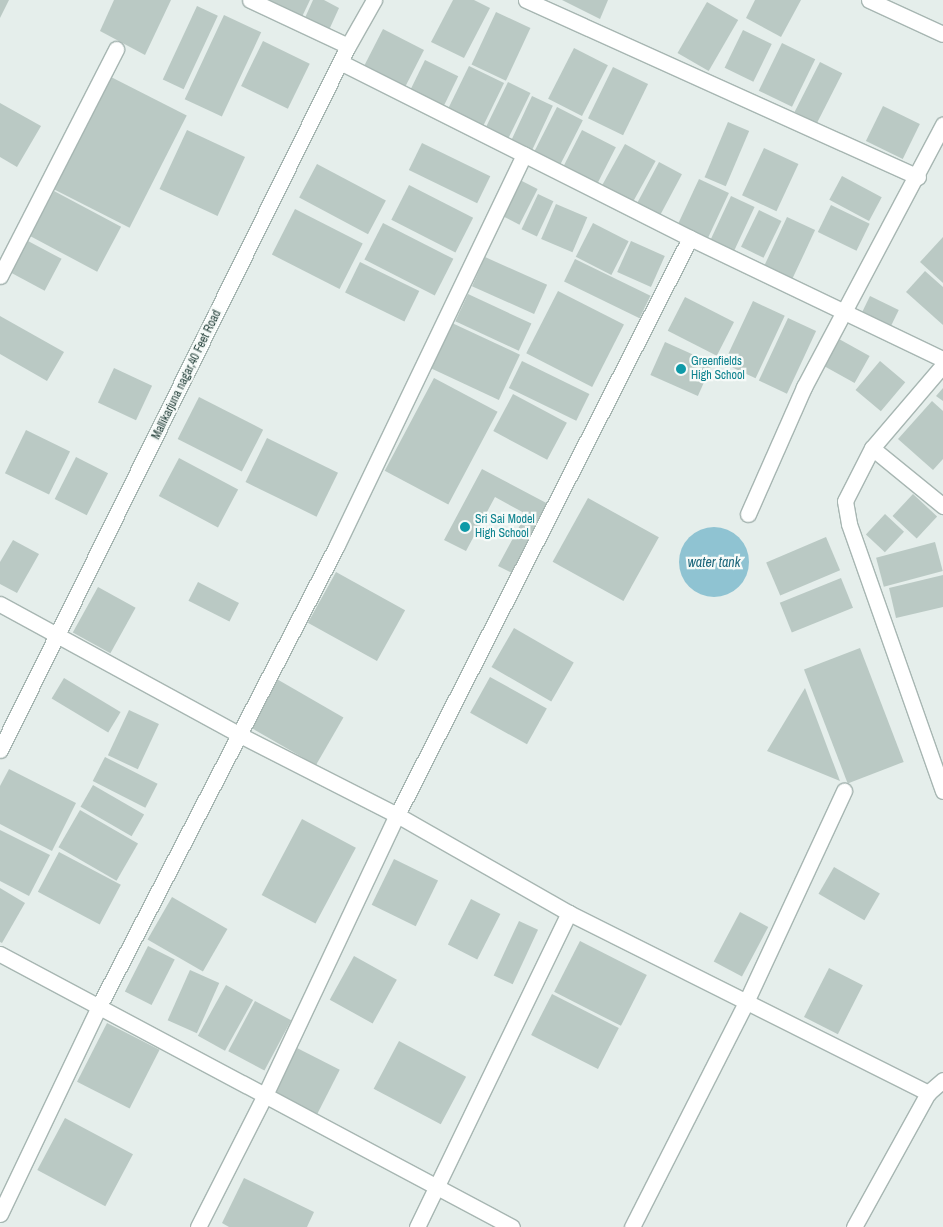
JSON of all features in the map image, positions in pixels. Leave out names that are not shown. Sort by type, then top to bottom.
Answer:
[{"type":"street","points":[[250,0],[348,46]]},
{"type":"street","name":"Mallikarjuna nagar,40 Feet Road","points":[[0,750],[342,63],[348,46],[374,0]]},
{"type":"street","points":[[526,0],[918,177]]},
{"type":"street","points":[[869,0],[943,34]]},
{"type":"street","points":[[0,276],[116,49]]},
{"type":"street","points":[[342,63],[690,238],[943,359]]},
{"type":"street","points":[[748,514],[804,387],[843,311],[918,177],[943,124]]},
{"type":"street","points":[[0,1214],[100,1006],[238,734],[337,545],[524,154]]},
{"type":"street","points":[[198,1227],[265,1095],[397,815],[690,238]]},
{"type":"street","points":[[943,365],[872,448],[845,501],[849,524],[943,791]]},
{"type":"street","points":[[872,448],[943,506]]},
{"type":"street","points":[[0,604],[57,638],[238,734],[397,815],[569,913],[928,1094]]},
{"type":"street","points":[[632,1227],[746,1002],[844,791]]},
{"type":"street","points":[[417,1227],[569,913]]},
{"type":"street","points":[[0,954],[437,1185],[512,1227]]},
{"type":"street","points":[[854,1227],[928,1094],[943,1080]]},
{"type":"water","name":"water tank","points":[[707,527],[721,527],[734,532],[744,542],[749,555],[749,569],[744,582],[734,592],[721,597],[707,597],[694,592],[684,582],[679,569],[679,555],[684,542],[694,532]]},
{"type":"building","points":[[0,0],[9,0],[0,18]]},
{"type":"building","points":[[114,0],[171,0],[145,55],[100,31]]},
{"type":"building","points":[[263,0],[310,0],[300,21]]},
{"type":"building","points":[[313,0],[324,0],[339,8],[329,30],[304,20]]},
{"type":"building","points":[[453,0],[474,0],[490,8],[464,58],[431,42]]},
{"type":"building","points":[[562,0],[608,0],[600,19]]},
{"type":"building","points":[[755,0],[801,0],[781,37],[746,18]]},
{"type":"building","points":[[707,2],[738,20],[709,71],[678,53]]},
{"type":"building","points":[[197,6],[218,16],[184,89],[163,79]]},
{"type":"building","points":[[496,12],[530,28],[506,81],[471,65]]},
{"type":"building","points":[[224,15],[261,32],[222,117],[185,99]]},
{"type":"building","points":[[383,29],[424,50],[404,90],[363,69]]},
{"type":"building","points":[[743,30],[772,44],[753,82],[725,68]]},
{"type":"building","points":[[263,41],[310,64],[288,109],[241,86]]},
{"type":"building","points":[[782,43],[815,59],[792,107],[759,91]]},
{"type":"building","points":[[574,48],[608,65],[582,116],[548,99]]},
{"type":"building","points":[[425,60],[458,76],[442,109],[409,93]]},
{"type":"building","points":[[820,62],[842,73],[817,123],[795,112]]},
{"type":"building","points":[[469,66],[504,83],[482,129],[447,112]]},
{"type":"building","points":[[613,67],[648,84],[623,135],[588,118]]},
{"type":"building","points":[[111,77],[187,116],[130,228],[54,189]]},
{"type":"building","points":[[508,82],[530,93],[507,141],[484,131]]},
{"type":"building","points":[[532,96],[553,106],[530,154],[510,144]]},
{"type":"building","points":[[0,103],[41,126],[17,167],[0,157]]},
{"type":"building","points":[[883,106],[920,124],[903,159],[866,141]]},
{"type":"building","points":[[557,107],[583,120],[558,169],[532,156]]},
{"type":"building","points":[[728,122],[749,131],[726,186],[705,177]]},
{"type":"building","points":[[187,130],[245,157],[218,216],[160,189]]},
{"type":"building","points":[[582,130],[616,147],[595,188],[561,171]]},
{"type":"building","points":[[422,143],[490,176],[477,203],[409,170]]},
{"type":"building","points":[[625,144],[656,161],[631,205],[601,188]]},
{"type":"building","points":[[764,148],[798,164],[776,211],[742,195]]},
{"type":"building","points":[[659,162],[682,174],[659,217],[636,204]]},
{"type":"building","points":[[317,164],[386,201],[368,234],[299,198]]},
{"type":"building","points":[[842,176],[882,197],[869,221],[829,200]]},
{"type":"building","points":[[518,179],[538,189],[519,225],[500,215]]},
{"type":"building","points":[[699,179],[729,193],[707,239],[677,225]]},
{"type":"building","points":[[409,185],[473,218],[455,252],[391,220]]},
{"type":"building","points":[[54,191],[121,227],[97,272],[30,236]]},
{"type":"building","points":[[538,194],[553,201],[537,237],[522,229]]},
{"type":"building","points":[[731,196],[755,207],[733,252],[710,241]]},
{"type":"building","points":[[556,204],[587,217],[572,252],[541,239]]},
{"type":"building","points":[[831,205],[870,224],[856,251],[818,232]]},
{"type":"building","points":[[295,209],[363,244],[340,289],[272,254]]},
{"type":"building","points":[[759,210],[781,221],[763,258],[741,247]]},
{"type":"building","points":[[787,217],[815,230],[791,281],[763,268]]},
{"type":"building","points":[[383,223],[453,259],[435,295],[364,260]]},
{"type":"building","points":[[593,223],[629,241],[611,275],[576,257]]},
{"type":"building","points":[[943,237],[943,283],[920,262]]},
{"type":"building","points":[[28,241],[62,259],[45,291],[11,273]]},
{"type":"building","points":[[631,241],[665,256],[651,287],[617,272]]},
{"type":"building","points":[[485,257],[547,285],[534,314],[472,286]]},
{"type":"building","points":[[575,259],[650,296],[640,318],[564,281]]},
{"type":"building","points":[[360,262],[419,291],[404,321],[345,293]]},
{"type":"building","points":[[925,271],[943,287],[943,325],[906,292]]},
{"type":"building","points":[[558,291],[624,325],[592,387],[526,353]]},
{"type":"building","points":[[468,294],[531,324],[519,351],[455,321]]},
{"type":"building","points":[[870,296],[899,310],[890,328],[861,314]]},
{"type":"building","points":[[685,297],[734,322],[717,356],[668,331]]},
{"type":"building","points":[[753,301],[785,316],[756,378],[724,364]]},
{"type":"building","points":[[0,316],[64,352],[47,381],[0,354]]},
{"type":"building","points":[[788,318],[816,331],[787,394],[759,381]]},
{"type":"building","points":[[452,323],[520,355],[499,400],[431,368]]},
{"type":"building","points":[[839,339],[870,356],[855,383],[824,366]]},
{"type":"building","name":"Greenfields High School","points":[[665,342],[713,363],[698,396],[650,375]]},
{"type":"building","points":[[522,361],[589,394],[576,421],[509,388]]},
{"type":"building","points":[[880,361],[905,382],[881,411],[856,390]]},
{"type":"building","points":[[114,368],[152,386],[136,420],[98,402]]},
{"type":"building","points":[[434,378],[498,412],[448,505],[385,471]]},
{"type":"building","points":[[943,388],[943,401],[936,396]]},
{"type":"building","points":[[513,394],[567,423],[547,460],[493,431]]},
{"type":"building","points":[[199,397],[263,430],[242,472],[178,439]]},
{"type":"building","points":[[932,401],[943,411],[943,459],[933,470],[898,439]]},
{"type":"building","points":[[26,430],[70,451],[49,495],[5,473]]},
{"type":"building","points":[[267,438],[338,473],[317,517],[246,482]]},
{"type":"building","points":[[76,457],[108,473],[87,515],[55,499]]},
{"type":"building","points":[[179,458],[238,489],[218,527],[159,496]]},
{"type":"building","name":"Sri Sai Model High School","points":[[482,469],[552,506],[516,575],[498,566],[526,514],[495,497],[466,551],[444,540]]},
{"type":"building","points":[[913,494],[937,517],[917,538],[893,516]]},
{"type":"building","points":[[588,498],[659,537],[623,601],[553,562]]},
{"type":"building","points":[[885,514],[904,532],[885,552],[866,534]]},
{"type":"building","points":[[826,537],[840,570],[780,596],[766,562]]},
{"type":"building","points":[[13,540],[39,554],[17,593],[0,584],[0,562]]},
{"type":"building","points":[[935,542],[943,571],[884,587],[876,558]]},
{"type":"building","points":[[336,572],[405,610],[377,661],[308,623]]},
{"type":"building","points":[[943,575],[943,607],[896,618],[889,588]]},
{"type":"building","points":[[841,578],[853,608],[792,632],[780,603]]},
{"type":"building","points":[[198,582],[239,603],[229,622],[188,601]]},
{"type":"building","points":[[98,587],[136,608],[110,653],[73,632]]},
{"type":"building","points":[[514,628],[574,662],[551,701],[492,667]]},
{"type":"building","points":[[860,648],[904,762],[848,783],[804,670]]},
{"type":"building","points":[[490,677],[547,709],[527,744],[470,713]]},
{"type":"building","points":[[64,678],[121,712],[108,733],[52,699]]},
{"type":"building","points":[[275,678],[343,718],[316,765],[248,726]]},
{"type":"building","points":[[805,688],[840,781],[767,751]]},
{"type":"building","points":[[129,710],[159,724],[138,769],[108,755]]},
{"type":"building","points":[[105,757],[158,784],[145,808],[93,781]]},
{"type":"building","points":[[9,769],[76,803],[52,851],[0,824],[0,786]]},
{"type":"building","points":[[93,785],[144,814],[132,836],[80,807]]},
{"type":"building","points":[[80,810],[138,844],[117,881],[58,847]]},
{"type":"building","points":[[302,819],[356,848],[315,924],[262,895]]},
{"type":"building","points":[[0,830],[50,855],[29,896],[0,881]]},
{"type":"building","points":[[59,852],[121,885],[100,925],[38,892]]},
{"type":"building","points":[[394,859],[438,880],[416,926],[372,905]]},
{"type":"building","points":[[834,867],[880,894],[864,920],[818,894]]},
{"type":"building","points":[[0,888],[25,903],[2,943],[0,942]]},
{"type":"building","points":[[172,897],[227,929],[203,971],[148,939]]},
{"type":"building","points":[[471,899],[500,914],[477,959],[448,944]]},
{"type":"building","points":[[740,912],[768,927],[742,976],[714,961]]},
{"type":"building","points":[[519,921],[538,930],[513,984],[494,975]]},
{"type":"building","points":[[580,941],[647,975],[621,1026],[554,992]]},
{"type":"building","points":[[148,946],[175,960],[152,1005],[125,991]]},
{"type":"building","points":[[354,956],[397,980],[373,1023],[330,1000]]},
{"type":"building","points":[[829,968],[863,985],[838,1034],[804,1017]]},
{"type":"building","points":[[190,970],[219,983],[197,1033],[168,1020]]},
{"type":"building","points":[[226,985],[253,1000],[225,1051],[198,1036]]},
{"type":"building","points":[[552,994],[619,1028],[598,1069],[531,1035]]},
{"type":"building","points":[[255,1001],[291,1020],[264,1071],[228,1051]]},
{"type":"building","points":[[107,1023],[160,1050],[130,1109],[77,1082]]},
{"type":"building","points":[[399,1041],[466,1077],[441,1124],[374,1089]]},
{"type":"building","points":[[297,1048],[340,1070],[316,1117],[273,1095]]},
{"type":"building","points":[[65,1118],[133,1154],[105,1206],[37,1170]]},
{"type":"building","points":[[244,1178],[314,1212],[307,1227],[229,1227],[222,1223]]},
{"type":"place","name":"Greenfields High School","points":[[681,369]]},
{"type":"place","name":"Sri Sai Model High School","points":[[465,527]]}]
